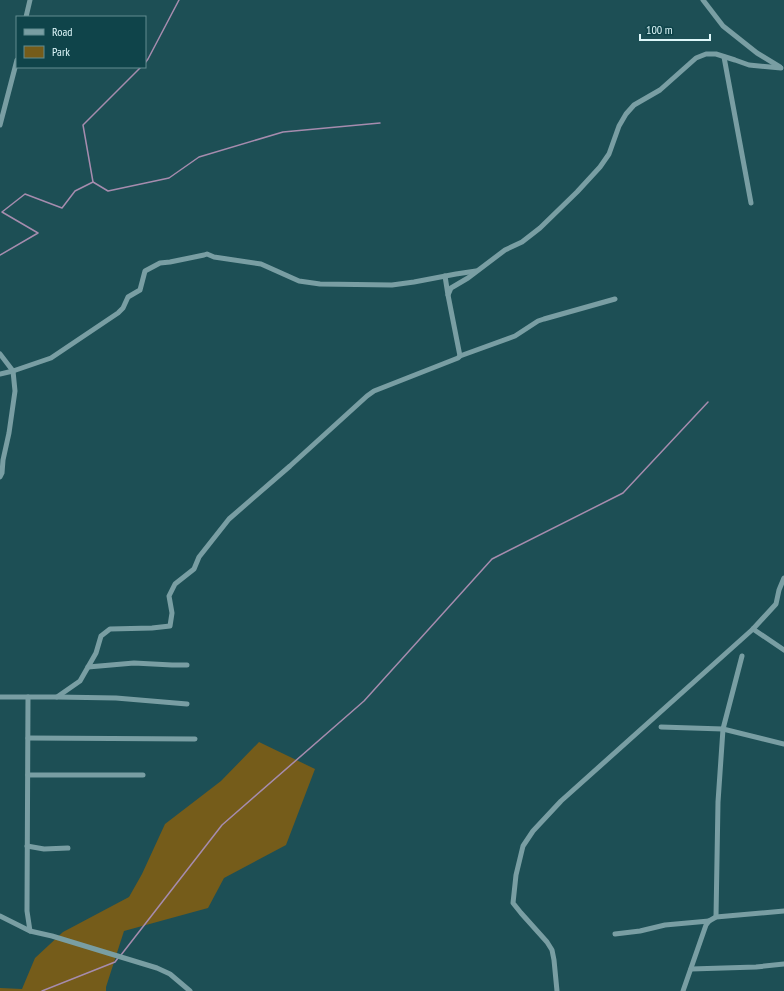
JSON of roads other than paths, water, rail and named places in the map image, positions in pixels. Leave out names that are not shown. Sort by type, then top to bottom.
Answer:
[{"type":"street","points":[[26,16],[30,0]]},
{"type":"street","points":[[703,0],[723,26],[757,53],[783,69]]},
{"type":"street","points":[[448,295],[451,288],[505,250],[522,242],[540,228],[600,167],[609,154],[619,126],[626,114],[634,105],[660,90],[696,58],[706,54],[716,54],[749,65],[783,69]]},
{"type":"street","points":[[724,57],[751,203]]},
{"type":"street","points":[[0,125],[16,64]]},
{"type":"street","points":[[0,374],[51,358],[118,313],[123,308],[128,297],[140,290],[145,271],[160,263],[207,254],[214,257],[261,264],[299,281],[320,284],[392,285],[477,271]]},
{"type":"street","points":[[445,276],[460,356]]},
{"type":"street","points":[[57,698],[80,681],[96,652],[101,636],[110,629],[170,626],[172,613],[169,596],[175,584],[194,569],[199,557],[229,519],[367,396],[374,391],[450,362],[460,356],[515,336],[538,321],[615,299]]},
{"type":"street","points":[[0,354],[13,371],[15,391],[2,474],[0,477]]},
{"type":"street","points":[[557,991],[552,950],[547,942],[513,903],[516,875],[523,846],[533,831],[561,801],[753,629],[776,604],[779,590],[784,578]]},
{"type":"street","points":[[753,629],[784,650]]},
{"type":"street","points":[[716,917],[718,802],[723,729],[742,656]]},
{"type":"street","points":[[88,667],[134,663],[187,665]]},
{"type":"street","points":[[0,697],[116,698],[187,704]]},
{"type":"street","points":[[28,697],[27,911],[30,931]]},
{"type":"street","points":[[661,727],[723,729],[784,744]]},
{"type":"street","points":[[28,738],[195,739]]},
{"type":"street","points":[[28,775],[143,775]]},
{"type":"street","points":[[27,846],[44,849],[68,848]]},
{"type":"street","points":[[615,934],[640,931],[665,925],[709,921],[716,917],[784,911]]},
{"type":"street","points":[[0,916],[30,931],[52,936],[157,968],[170,974],[190,991]]},
{"type":"street","points":[[683,991],[706,925],[709,921]]},
{"type":"street","points":[[691,969],[756,967],[784,964]]},
{"type":"waterway","points":[[146,62],[179,0]]},
{"type":"waterway","points":[[0,255],[38,233],[2,212],[25,194],[62,208],[75,191],[93,182],[83,125],[140,68]]},
{"type":"waterway","points":[[93,182],[108,191],[169,178],[199,157],[283,132],[380,123]]},
{"type":"waterway","points":[[121,955],[222,825],[364,701],[492,559],[623,493],[708,402]]},
{"type":"waterway","points":[[42,991],[115,962],[118,958]]}]
